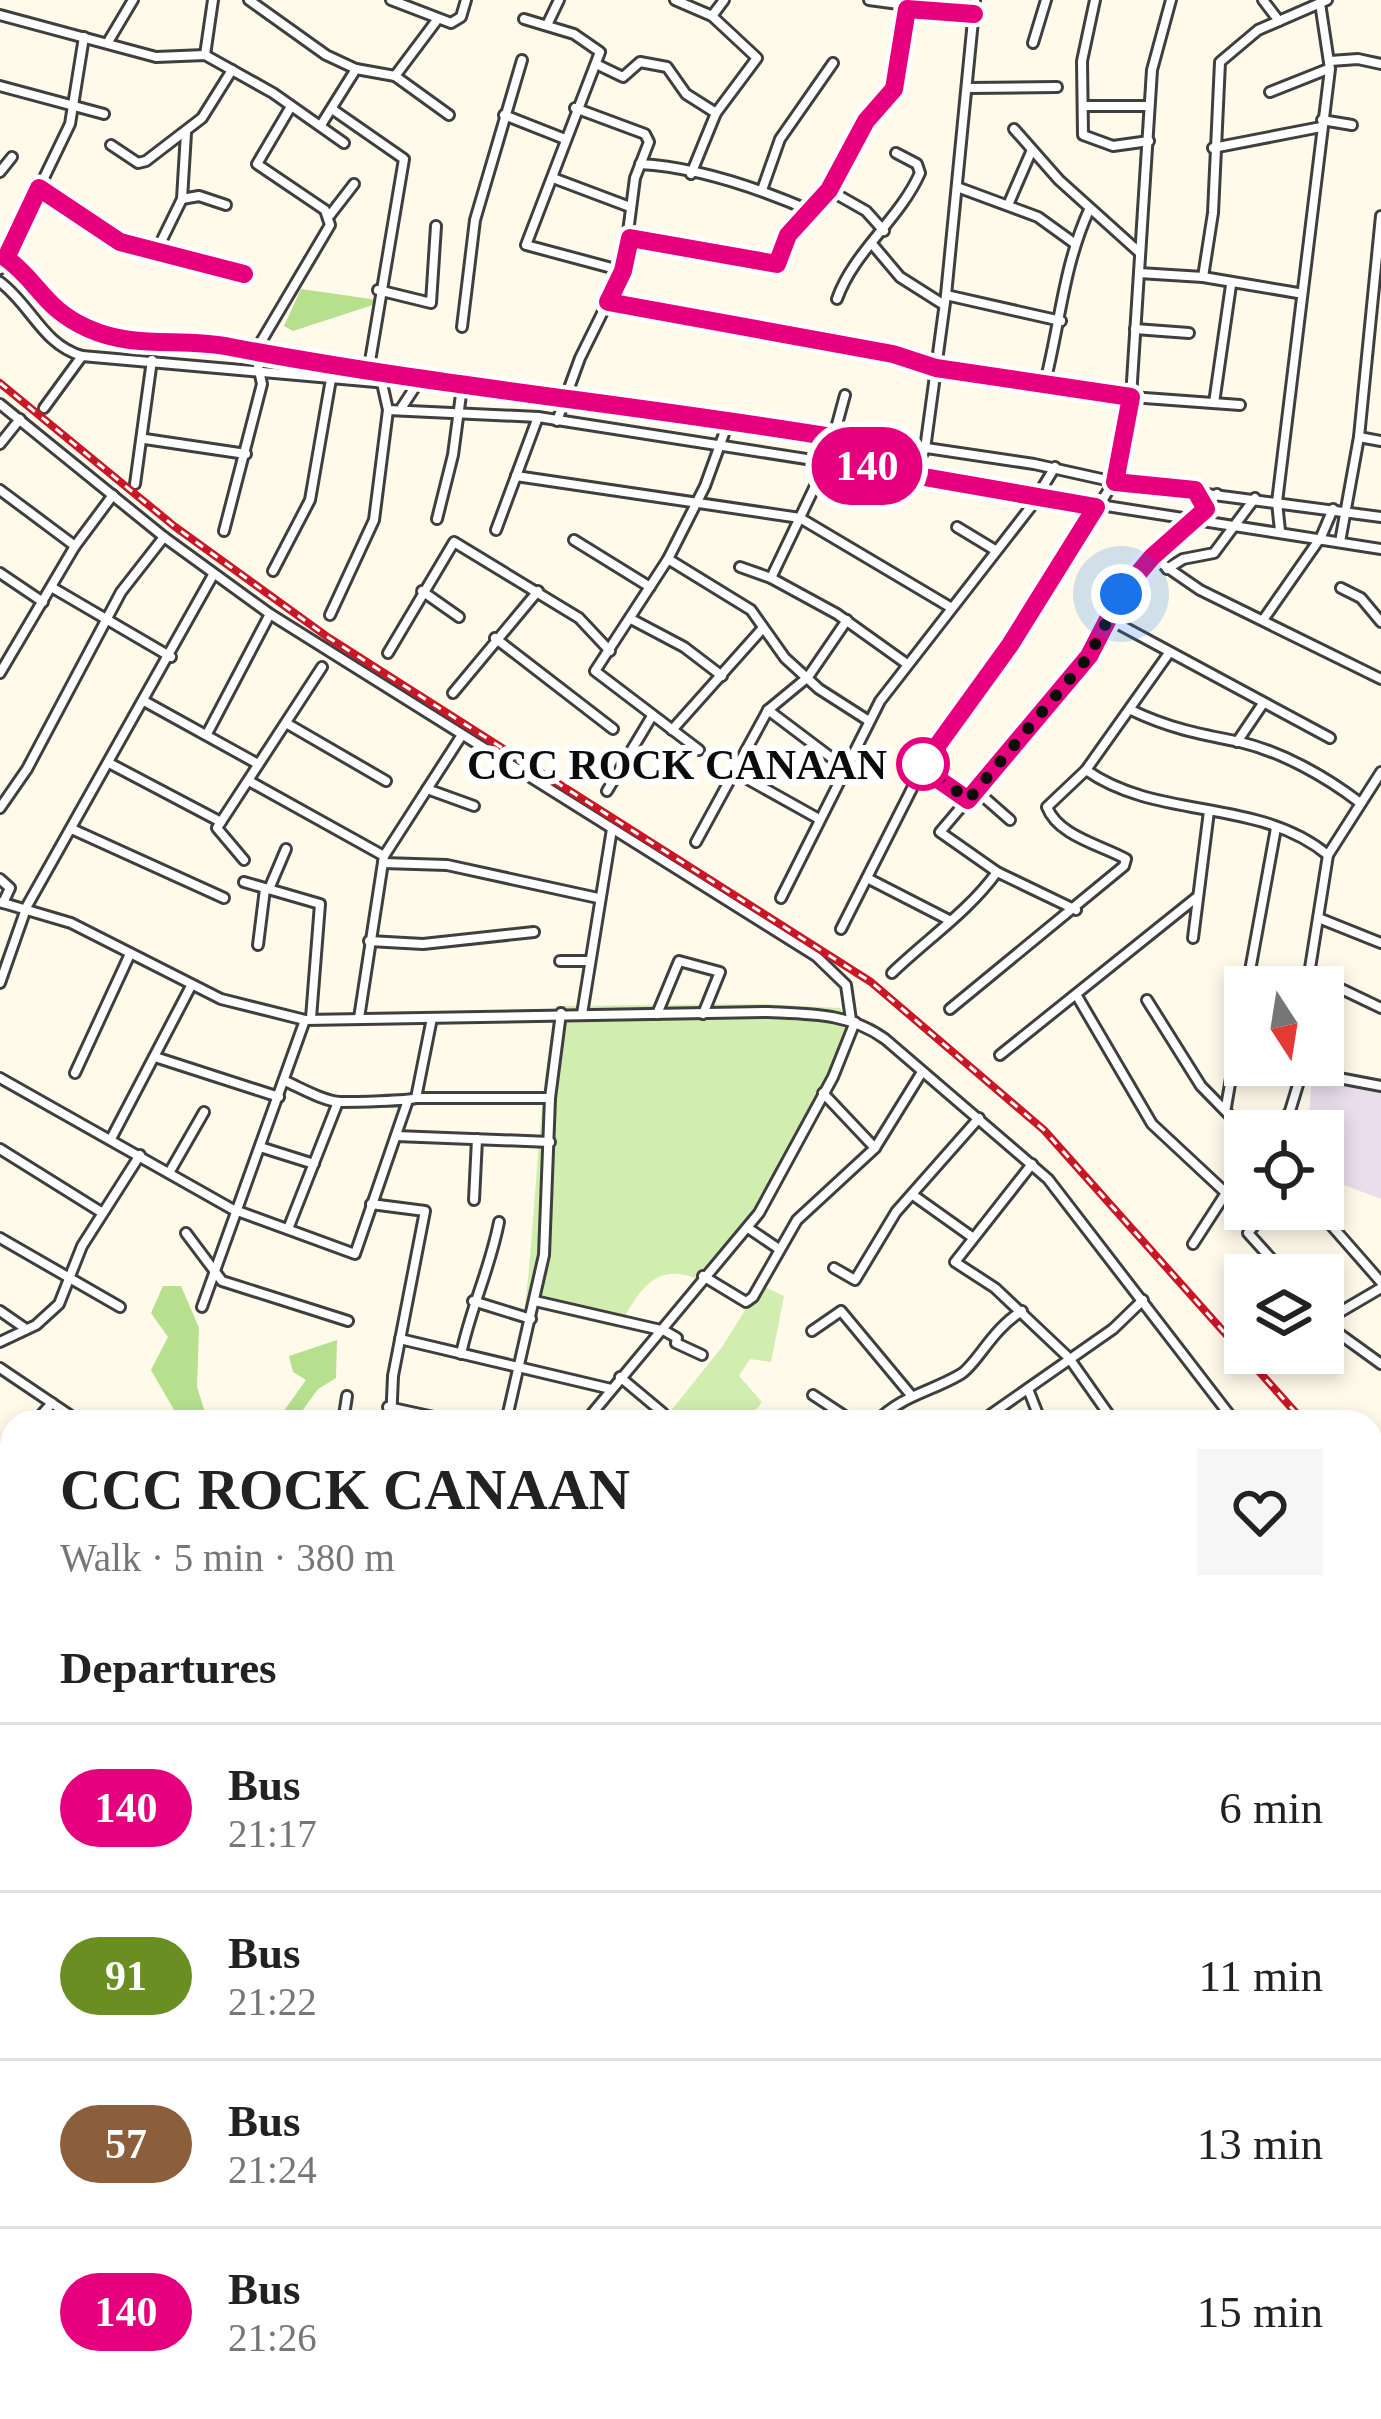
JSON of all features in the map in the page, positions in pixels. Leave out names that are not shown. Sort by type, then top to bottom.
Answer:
[{"type":"street","points":[[108,42],[133,0]]},
{"type":"street","points":[[205,55],[213,0]]},
{"type":"street","points":[[249,0],[298,39],[356,69],[395,76],[449,115]]},
{"type":"street","points":[[394,1],[437,20],[457,22],[466,0]]},
{"type":"street","points":[[547,25],[560,0]]},
{"type":"street","points":[[675,0],[712,16],[757,58],[716,112],[691,174]]},
{"type":"street","points":[[712,16],[724,0]]},
{"type":"street","points":[[869,0],[974,14]]},
{"type":"street","points":[[912,473],[925,449],[936,368],[975,0]]},
{"type":"street","points":[[1033,43],[1046,0]]},
{"type":"street","points":[[1095,0],[1082,61],[1086,140],[1113,146],[1149,141]]},
{"type":"street","points":[[841,929],[948,724],[1010,645],[1115,482],[1131,397],[1154,58],[1172,0]]},
{"type":"street","points":[[1263,0],[1280,21]]},
{"type":"street","points":[[1203,277],[1213,213],[1220,62],[1251,34],[1323,2],[1330,65],[1298,293],[1277,502],[1280,531]]},
{"type":"street","points":[[630,238],[774,266],[788,235],[829,190],[866,121],[896,86],[907,4]]},
{"type":"street","points":[[0,15],[156,57],[205,55],[344,143]]},
{"type":"street","points":[[524,19],[597,46],[596,64],[575,107],[554,178],[526,245],[623,271]]},
{"type":"street","points":[[395,76],[437,20]]},
{"type":"street","points":[[0,269],[3,251],[14,240],[70,124],[85,37]]},
{"type":"street","points":[[462,327],[467,253],[522,59]]},
{"type":"street","points":[[1270,92],[1330,65],[1358,59],[1381,64]]},
{"type":"street","points":[[596,64],[623,77],[640,62],[667,68],[679,77],[682,90],[716,112]]},
{"type":"street","points":[[762,190],[780,139],[833,63]]},
{"type":"street","points":[[321,125],[356,69]]},
{"type":"street","points":[[111,145],[142,164],[186,133],[232,70]]},
{"type":"street","points":[[0,86],[104,114]]},
{"type":"street","points":[[968,88],[1057,87]]},
{"type":"street","points":[[1084,106],[1150,106]]},
{"type":"street","points":[[557,421],[623,271],[631,206],[650,142],[646,134],[575,107]]},
{"type":"street","points":[[290,108],[257,164],[330,215]]},
{"type":"street","points":[[332,109],[404,159],[368,374]]},
{"type":"street","points":[[504,115],[565,139]]},
{"type":"street","points":[[1213,148],[1321,123],[1352,125]]},
{"type":"street","points":[[1014,129],[1089,210],[1140,253]]},
{"type":"street","points":[[156,252],[182,200],[186,133]]},
{"type":"street","points":[[1008,206],[1031,152]]},
{"type":"street","points":[[838,299],[850,269],[884,231],[920,173],[917,164],[896,153]]},
{"type":"street","points":[[0,172],[12,157]]},
{"type":"street","points":[[640,164],[674,166],[762,190],[811,211]]},
{"type":"street","points":[[554,178],[631,206]]},
{"type":"street","points":[[224,531],[262,383],[255,352],[327,233],[330,215],[354,184]]},
{"type":"street","points":[[957,187],[1038,217],[1074,243]]},
{"type":"street","points":[[39,188],[90,227],[156,252],[244,274]]},
{"type":"street","points":[[829,190],[872,216],[884,231]]},
{"type":"street","points":[[182,200],[199,196],[226,205]]},
{"type":"street","points":[[1044,386],[1061,322],[1063,280],[1089,210]]},
{"type":"street","points":[[1340,542],[1359,437],[1381,216]]},
{"type":"street","points":[[379,290],[431,303],[436,226]]},
{"type":"street","points":[[873,245],[900,277],[944,299],[1061,322]]},
{"type":"street","points":[[3,251],[45,303],[93,330],[138,344],[206,342],[368,374],[729,420],[1054,467],[1115,482],[1381,517]]},
{"type":"street","points":[[1139,273],[1203,277],[1298,293]]},
{"type":"street","points":[[0,282],[22,299],[52,343],[82,356],[382,383],[388,410],[374,520],[330,615]]},
{"type":"street","points":[[1214,403],[1231,285]]},
{"type":"street","points":[[608,302],[1044,386],[1240,405]]},
{"type":"street","points":[[1135,329],[1190,333]]},
{"type":"street","points":[[44,408],[82,356]]},
{"type":"street","points":[[135,484],[145,439],[152,359]]},
{"type":"street","points":[[1366,363],[1381,366]]},
{"type":"street","points":[[273,571],[310,500],[338,367]]},
{"type":"street","points":[[401,408],[419,381]]},
{"type":"street","points":[[437,519],[453,455],[454,414],[462,387]]},
{"type":"street","points":[[772,578],[827,460],[844,395]]},
{"type":"street","points":[[0,404],[213,575],[460,737],[816,956],[846,985],[853,1021],[776,1187],[748,1228],[594,1410]]},
{"type":"street","points":[[388,410],[538,417],[1381,549]]},
{"type":"street","points":[[496,530],[538,417]]},
{"type":"street","points":[[0,444],[20,419]]},
{"type":"street","points":[[699,750],[596,674],[669,562],[729,420]]},
{"type":"street","points":[[1359,437],[1381,441]]},
{"type":"street","points":[[145,439],[246,454]]},
{"type":"street","points":[[781,898],[869,721],[907,664],[1037,497],[1054,467]]},
{"type":"street","points":[[516,476],[800,518],[950,607]]},
{"type":"street","points":[[0,490],[75,546]]},
{"type":"street","points":[[1195,490],[1206,509]]},
{"type":"street","points":[[1076,910],[997,872],[941,836],[1089,656],[1121,594],[1216,494]]},
{"type":"street","points":[[0,674],[4,656],[113,495]]},
{"type":"street","points":[[1167,569],[1214,553],[1255,498]]},
{"type":"street","points":[[1263,620],[1321,537],[1333,509]]},
{"type":"street","points":[[957,526],[994,550]]},
{"type":"street","points":[[0,808],[23,777],[125,586],[164,537]]},
{"type":"street","points":[[574,540],[650,587]]},
{"type":"street","points":[[388,653],[454,542],[579,619],[610,651]]},
{"type":"street","points":[[1152,557],[1381,679]]},
{"type":"street","points":[[669,562],[743,604],[784,658],[869,721]]},
{"type":"street","points":[[740,567],[772,578],[847,620],[907,664]]},
{"type":"street","points":[[0,573],[44,602]]},
{"type":"street","points":[[0,983],[27,906],[74,830],[213,575]]},
{"type":"street","points":[[53,588],[171,657]]},
{"type":"street","points":[[1341,588],[1361,598],[1381,622]]},
{"type":"street","points":[[422,591],[459,617]]},
{"type":"street","points":[[453,693],[538,591]]},
{"type":"street","points":[[208,732],[270,614]]},
{"type":"street","points":[[632,619],[685,647],[722,676]]},
{"type":"street","points":[[1109,619],[1330,738]]},
{"type":"street","points":[[696,842],[768,710],[808,677],[847,620]]},
{"type":"street","points":[[672,730],[764,628]]},
{"type":"street","points":[[495,638],[613,730]]},
{"type":"street","points":[[950,1010],[1112,880],[1126,859],[1051,818],[1051,799],[1086,770],[1169,653]]},
{"type":"street","points":[[244,860],[217,834],[221,822],[322,667]]},
{"type":"street","points":[[144,701],[259,764]]},
{"type":"street","points":[[1237,742],[1262,705]]},
{"type":"street","points":[[768,710],[845,768]]},
{"type":"street","points":[[1131,710],[1178,732],[1237,742],[1328,779],[1359,802]]},
{"type":"street","points":[[607,791],[652,716]]},
{"type":"street","points":[[286,723],[386,781]]},
{"type":"street","points":[[359,1018],[383,859],[460,737]]},
{"type":"street","points":[[109,763],[221,822]]},
{"type":"street","points":[[922,768],[968,800]]},
{"type":"street","points":[[733,770],[819,819]]},
{"type":"street","points":[[1086,770],[1135,794],[1244,814],[1328,855]]},
{"type":"street","points":[[1312,966],[1328,855],[1381,772]]},
{"type":"street","points":[[248,781],[383,859],[447,865],[598,898]]},
{"type":"street","points":[[427,789],[474,806]]},
{"type":"street","points":[[977,791],[1010,820]]},
{"type":"street","points":[[1193,938],[1209,811]]},
{"type":"street","points":[[1251,966],[1276,827]]},
{"type":"street","points":[[582,1013],[612,829]]},
{"type":"street","points":[[74,830],[224,898]]},
{"type":"street","points":[[258,945],[267,889],[286,849]]},
{"type":"street","points":[[892,973],[979,897],[997,872]]},
{"type":"street","points":[[867,878],[948,920]]},
{"type":"street","points":[[0,879],[11,892],[2,902]]},
{"type":"street","points":[[202,1307],[308,1019],[322,909],[317,901],[244,882]]},
{"type":"street","points":[[1000,1055],[1197,897]]},
{"type":"street","points":[[2,902],[27,906],[243,1007],[308,1019],[582,1013],[825,1014],[853,1021],[1031,1164],[1226,1410]]},
{"type":"street","points":[[1321,919],[1381,943]]},
{"type":"street","points":[[369,941],[422,944],[534,932]]},
{"type":"street","points":[[75,1073],[130,954]]},
{"type":"street","points":[[560,961],[590,961]]},
{"type":"street","points":[[657,1014],[679,961],[721,972],[703,1014]]},
{"type":"street","points":[[112,1137],[191,986]]},
{"type":"street","points":[[1344,990],[1381,1008]]},
{"type":"street","points":[[1077,996],[1152,1124],[1224,1191]]},
{"type":"street","points":[[1147,1000],[1201,1086],[1226,1108]]},
{"type":"street","points":[[509,1410],[544,1255],[550,1098],[561,1013]]},
{"type":"street","points":[[0,1078],[236,1210],[355,1254],[412,1100],[432,1018]]},
{"type":"street","points":[[155,1057],[279,1096]]},
{"type":"street","points":[[703,1276],[746,1302],[776,1265],[779,1249],[812,1202],[875,1148],[922,1072]]},
{"type":"street","points":[[1344,1077],[1381,1086]]},
{"type":"street","points":[[285,1082],[338,1102],[362,1097],[550,1098]]},
{"type":"street","points":[[1226,1108],[1230,1086]]},
{"type":"street","points":[[823,1093],[875,1148]]},
{"type":"street","points":[[288,1229],[338,1102]]},
{"type":"street","points":[[170,1173],[204,1112]]},
{"type":"street","points":[[834,1268],[855,1280],[913,1195],[979,1118]]},
{"type":"street","points":[[396,1136],[550,1142]]},
{"type":"street","points":[[473,1201],[477,1138]]},
{"type":"street","points":[[260,1148],[314,1164]]},
{"type":"street","points":[[0,1149],[100,1212]]},
{"type":"street","points":[[0,1342],[48,1316],[73,1276],[100,1212],[140,1155]]},
{"type":"street","points":[[1031,1164],[955,1262],[1022,1311],[1069,1358],[1106,1410]]},
{"type":"street","points":[[913,1195],[972,1238]]},
{"type":"street","points":[[1193,1244],[1224,1196]]},
{"type":"street","points":[[371,1204],[425,1211],[389,1410]]},
{"type":"street","points":[[461,1354],[473,1301],[488,1279],[499,1222]]},
{"type":"street","points":[[748,1228],[779,1249]]},
{"type":"street","points":[[1250,1230],[1248,1233],[1267,1254]]},
{"type":"street","points":[[1335,1230],[1381,1285],[1344,1309]]},
{"type":"street","points":[[186,1233],[216,1277],[348,1321]]},
{"type":"street","points":[[0,1238],[120,1307]]},
{"type":"street","points":[[997,1410],[1143,1300]]},
{"type":"street","points":[[473,1301],[531,1319]]},
{"type":"street","points":[[535,1301],[659,1330],[702,1354]]},
{"type":"street","points":[[0,1311],[26,1329]]},
{"type":"street","points":[[891,1410],[910,1394],[961,1374],[996,1328],[1022,1311]]},
{"type":"street","points":[[812,1331],[841,1312],[910,1394]]},
{"type":"street","points":[[1344,1337],[1381,1364]]},
{"type":"street","points":[[400,1340],[611,1389]]},
{"type":"street","points":[[0,1368],[62,1410]]},
{"type":"street","points":[[620,1377],[659,1410]]},
{"type":"street","points":[[1028,1389],[1036,1410]]},
{"type":"street","points":[[813,1395],[836,1410]]},
{"type":"street","points":[[345,1410],[346,1396]]},
{"type":"street","points":[[46,1410],[52,1403]]},
{"type":"street","points":[[388,1407],[402,1410]]},
{"type":"shaded area","points":[[1344,1080],[1381,1086],[1381,1199],[1344,1185],[1344,1110],[1309,1110],[1311,1086],[1344,1086]]},
{"type":"green space","points":[[301,289],[385,301],[293,331],[284,326]]},
{"type":"green space","points":[[556,1006],[840,1008],[854,1030],[751,1222],[697,1279],[669,1274],[649,1284],[618,1328],[525,1306]]},
{"type":"green space","points":[[761,1285],[784,1296],[771,1362],[750,1359],[739,1376],[762,1402],[756,1410],[672,1410],[722,1347]]},
{"type":"green space","points":[[163,1286],[181,1286],[199,1328],[197,1387],[204,1410],[174,1410],[151,1370],[168,1337],[151,1313]]},
{"type":"green space","points":[[337,1340],[336,1378],[318,1389],[303,1410],[285,1410],[306,1380],[293,1372],[289,1356]]},
{"type":"railway","points":[[0,383],[174,526],[329,638],[871,982],[1044,1130],[1293,1410]]},
{"type":"bus line","name":"140","points":[[244,274],[120,242],[90,227],[39,188],[6,258],[19,267],[51,308],[123,341],[206,342],[368,374],[686,412],[832,437],[827,460],[1096,507],[1010,645],[953,716],[922,768],[936,773],[968,800],[1008,758],[1089,656],[1121,594],[1152,557],[1206,509],[1195,490],[1115,482],[1131,397],[936,368],[893,354],[683,320],[608,302],[618,286],[630,238],[777,264],[788,235],[829,190],[860,140],[866,121],[896,86],[902,16],[907,9],[974,14]]},
{"type":"place","name":"CCC ROCK CANAAN","points":[[923,764]]},
{"type":"route","points":[[923,764],[922,768],[936,773],[968,800],[1008,758],[1089,656],[1121,594]]}]
